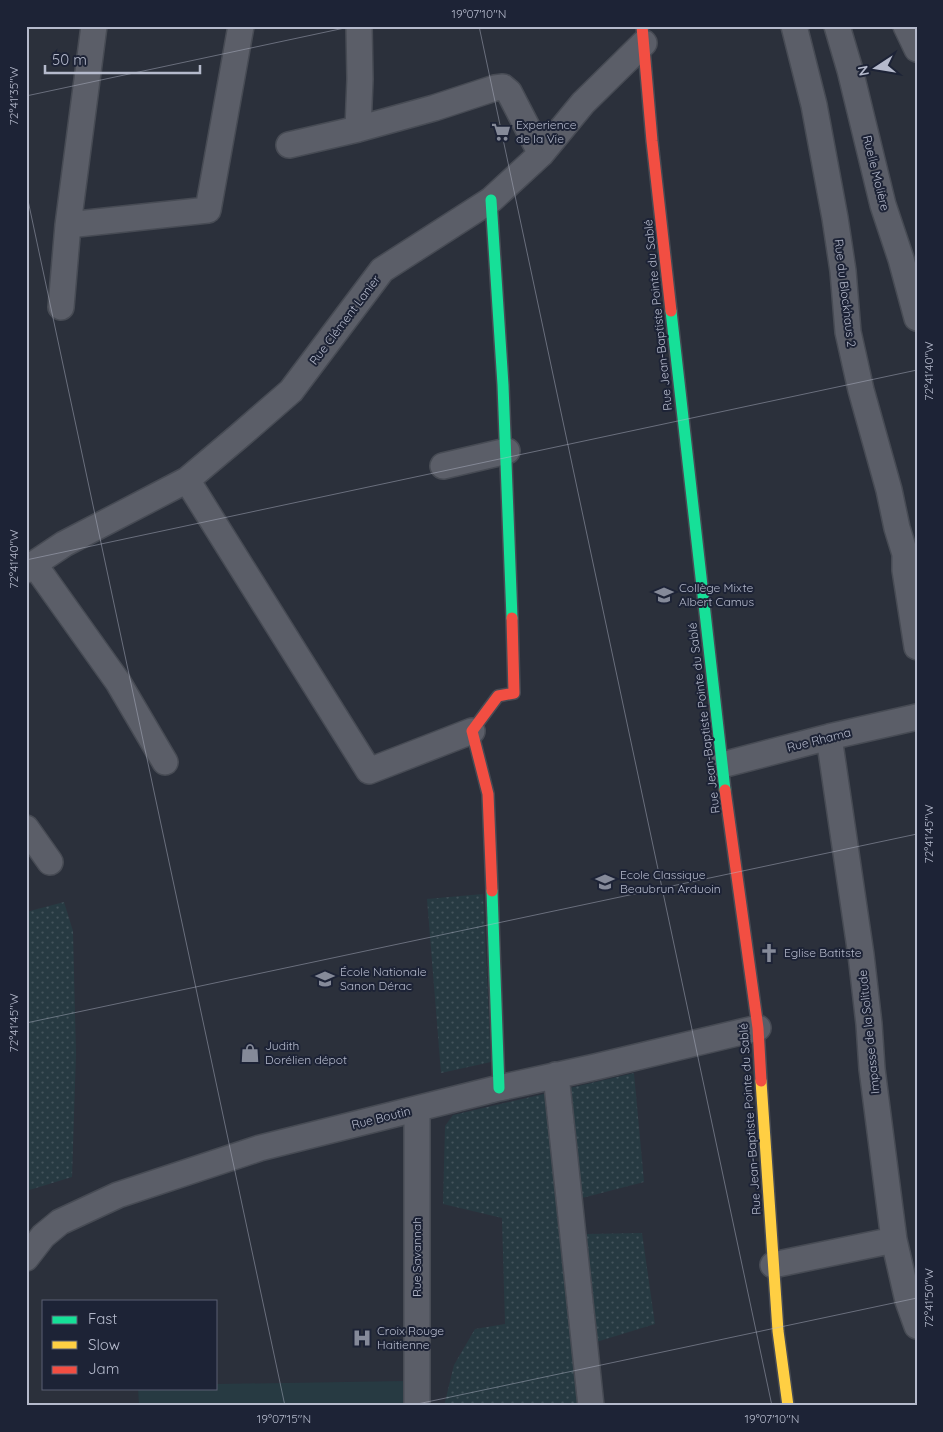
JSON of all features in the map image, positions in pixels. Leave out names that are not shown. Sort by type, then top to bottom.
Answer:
[{"type":"street","points":[[61,307],[68,225],[94,26]]},
{"type":"street","points":[[68,225],[208,210],[241,26]]},
{"type":"street","points":[[358,129],[360,79],[359,26]]},
{"type":"street","name":"Rue du Blockhaus 2","points":[[794,26],[814,105],[835,218],[843,271],[848,332],[897,528],[911,553],[905,570],[917,647]]},
{"type":"street","name":"Ruelle Molière","points":[[837,26],[850,70],[883,205],[901,259],[917,318]]},
{"type":"street","points":[[906,26],[917,49]]},
{"type":"street","name":"Rue Clément Lanier","points":[[30,567],[64,544],[187,480],[291,391],[382,270],[492,200],[541,154],[643,34]]},
{"type":"street","name":"Rue Jean-Baptiste Pointe du Sablé","points":[[643,34],[655,160],[722,765],[758,1028],[778,1331],[788,1406]]},
{"type":"street","points":[[289,145],[358,129],[503,87],[509,92],[541,154]]},
{"type":"street","points":[[187,480],[369,771],[472,731],[498,696],[514,694],[507,451],[492,200]]},
{"type":"street","points":[[443,466],[507,451]]},
{"type":"street","points":[[30,567],[118,682],[165,762]]},
{"type":"street","name":"Rue Rhama","points":[[722,765],[917,717]]},
{"type":"street","points":[[472,731],[488,794],[499,1088]]},
{"type":"street","name":"Impasse de la Solitude","points":[[830,737],[861,955],[872,1069],[894,1240],[908,1300],[917,1326]]},
{"type":"street","points":[[26,828],[50,862]]},
{"type":"street","name":"Rue Boutin","points":[[26,1258],[43,1236],[60,1222],[118,1195],[260,1148],[499,1088],[758,1028]]},
{"type":"street","points":[[556,1075],[591,1406]]},
{"type":"street","name":"Rue Savannah","points":[[417,1109],[417,1406]]},
{"type":"street","points":[[773,1265],[894,1240]]},
{"type":"shaded area","points":[[483,894],[491,1062],[441,1073],[427,899]]},
{"type":"shaded area","points":[[64,902],[73,931],[76,1054],[72,1177],[26,1191],[26,912]]},
{"type":"shaded area","points":[[634,1073],[644,1182],[582,1198],[586,1234],[642,1233],[655,1324],[593,1343],[585,1406],[444,1406],[454,1365],[475,1329],[505,1324],[502,1218],[443,1204],[445,1126],[453,1115]]},
{"type":"shaded area","points":[[405,1381],[406,1406],[139,1406],[138,1390],[218,1390],[218,1384]]},
{"type":"traffic: fast","points":[[491,200],[503,385],[512,618]]},
{"type":"traffic: fast","points":[[671,311],[725,790]]},
{"type":"traffic: fast","points":[[492,891],[499,1088]]},
{"type":"traffic: slow","points":[[761,1081],[778,1331],[788,1406]]},
{"type":"traffic: jam","points":[[642,26],[652,141],[671,311]]},
{"type":"traffic: jam","points":[[492,891],[488,794],[472,731],[498,696],[514,693],[512,618]]},
{"type":"traffic: jam","points":[[725,790],[758,1028],[761,1081]]},
{"type":"place","name":"Experience de la Vie","points":[[501,132]]},
{"type":"place","name":"Collège Mixte Albert Camus","points":[[664,595]]},
{"type":"place","name":"Ecole Classique Beaubrun Arduoin","points":[[605,882]]},
{"type":"place","name":"Eglise Batitste","points":[[769,953]]},
{"type":"place","name":"École Nationale Sanon Dérac","points":[[325,979]]},
{"type":"place","name":"Judith Dorélien dépot","points":[[250,1053]]},
{"type":"place","name":"Croix Rouge Haitienne","points":[[362,1338]]}]
